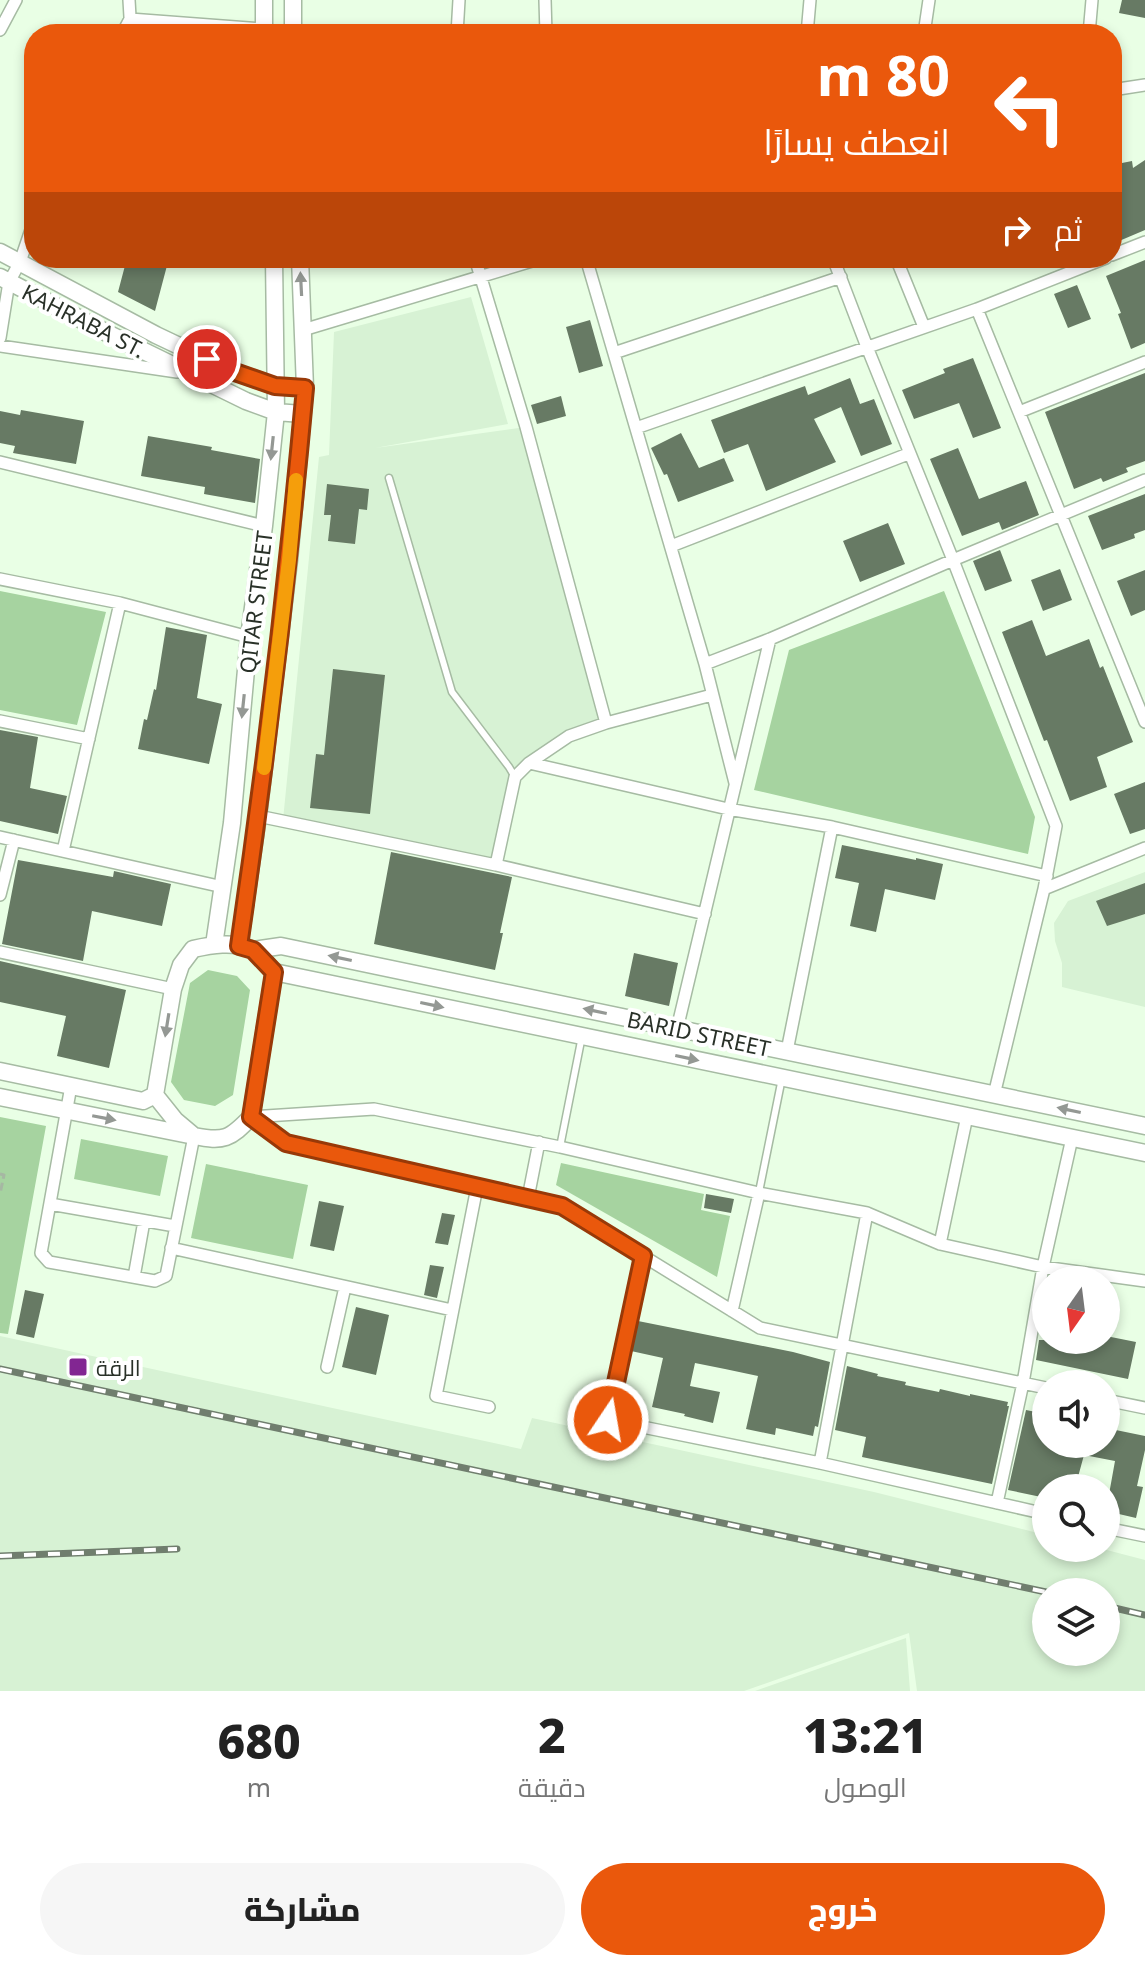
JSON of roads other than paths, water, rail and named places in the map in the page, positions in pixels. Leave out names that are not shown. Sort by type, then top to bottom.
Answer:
[{"type":"main road","points":[[264,0],[264,24]]},
{"type":"main road","points":[[293,0],[293,24]]},
{"type":"main road","name":"KAHRABA ST.","points":[[0,252],[24,264]]},
{"type":"main road","name":"KAHRABA ST.","points":[[31,268],[156,335],[232,371],[275,386],[305,388]]},
{"type":"main road","name":"QITAR STREET","points":[[214,945],[232,823],[249,637],[276,412],[274,268]]},
{"type":"main road","name":"QITAR STREET","points":[[246,948],[305,388],[300,268]]},
{"type":"main road","name":"KAHRABA ST.","points":[[5,280],[246,401],[276,412],[302,414]]},
{"type":"main road","points":[[259,560],[289,560]]},
{"type":"main road","points":[[248,659],[275,661]]},
{"type":"main road","points":[[194,1136],[175,1120],[155,1095],[173,989],[181,965],[193,949],[214,945]]},
{"type":"main road","name":"BARID STREET","points":[[214,945],[246,948],[281,946],[1145,1126]]},
{"type":"main road","points":[[0,1097],[214,1140],[235,1134],[251,1117],[274,972],[246,948]]},
{"type":"main road","name":"BARID STREET","points":[[274,972],[1145,1153]]},
{"type":"main road","points":[[0,1071],[143,1101],[155,1095]]},
{"type":"street","points":[[0,30],[3,17],[16,0]]},
{"type":"street","points":[[128,0],[130,24]]},
{"type":"street","points":[[458,24],[459,0]]},
{"type":"street","points":[[545,0],[546,24]]},
{"type":"street","points":[[808,24],[810,0]]},
{"type":"street","points":[[925,24],[929,0]]},
{"type":"street","points":[[1090,24],[1092,0]]},
{"type":"street","points":[[130,19],[186,24]]},
{"type":"street","points":[[127,24],[130,19]]},
{"type":"street","points":[[1122,88],[1145,85]]},
{"type":"street","points":[[1122,251],[1145,242]]},
{"type":"street","points":[[0,338],[5,280],[20,262],[24,250]]},
{"type":"street","points":[[478,268],[526,427],[606,723]]},
{"type":"street","points":[[303,330],[508,268]]},
{"type":"street","points":[[589,268],[705,664],[735,783]]},
{"type":"street","points":[[837,268],[1056,826],[1047,876],[994,1095]]},
{"type":"street","points":[[900,268],[924,327]]},
{"type":"street","points":[[636,428],[977,309],[1072,268]]},
{"type":"street","points":[[614,353],[841,277]]},
{"type":"street","points":[[977,309],[1145,722]]},
{"type":"street","points":[[0,346],[192,375]]},
{"type":"street","points":[[1019,412],[1145,362]]},
{"type":"street","points":[[671,546],[908,454]]},
{"type":"street","points":[[0,462],[264,526]]},
{"type":"street","points":[[705,664],[1145,480]]},
{"type":"street","points":[[0,579],[120,603],[249,637]]},
{"type":"street","points":[[63,851],[120,603]]},
{"type":"street","points":[[677,1029],[770,639]]},
{"type":"street","points":[[496,865],[515,777],[529,763],[569,736],[712,695]]},
{"type":"street","points":[[0,721],[89,739]]},
{"type":"street","points":[[529,763],[728,809],[832,827],[1047,876]]},
{"type":"street","points":[[258,816],[496,865],[705,914]]},
{"type":"street","points":[[787,1051],[832,827]]},
{"type":"street","points":[[0,837],[223,887]]},
{"type":"street","points":[[0,895],[14,840]]},
{"type":"street","points":[[1044,889],[1145,848]]},
{"type":"street","points":[[0,952],[173,989]]},
{"type":"street","points":[[71,1086],[41,1253],[49,1262],[155,1281],[166,1276],[194,1136]]},
{"type":"street","points":[[251,1117],[374,1109],[539,1142],[759,1193],[867,1213],[940,1244],[1039,1266]]},
{"type":"street","points":[[940,1244],[967,1116]]},
{"type":"street","points":[[251,1117],[286,1143],[562,1206],[760,1328],[1032,1385]]},
{"type":"street","points":[[1043,1266],[1072,1138]]},
{"type":"street","points":[[528,1198],[539,1142]]},
{"type":"street","points":[[477,1187],[436,1396],[489,1407]]},
{"type":"street","points":[[732,1311],[759,1193]]},
{"type":"street","points":[[50,1204],[175,1226]]},
{"type":"street","points":[[820,1463],[867,1213]]},
{"type":"street","points":[[134,1277],[144,1221]]},
{"type":"street","points":[[171,1248],[452,1310]]},
{"type":"street","points":[[643,1256],[608,1420],[1032,1511]]},
{"type":"street","points":[[1120,1278],[1145,1281]]},
{"type":"street","points":[[327,1367],[345,1287]]},
{"type":"street","points":[[997,1503],[1032,1331]]},
{"type":"street","points":[[1120,1403],[1145,1408]]},
{"type":"street","points":[[1120,1531],[1145,1536]]},
{"type":"lane","points":[[389,478],[452,692],[515,777]]},
{"type":"lane","points":[[560,1147],[582,1036]]},
{"type":"lane","points":[[759,1193],[782,1078]]},
{"type":"railway","points":[[0,1369],[1032,1589]]},
{"type":"railway","points":[[0,1556],[177,1549]]},
{"type":"railway","points":[[1120,1609],[1145,1615]]},
{"type":"place","name":"الرقة","points":[[78,1367]]}]
